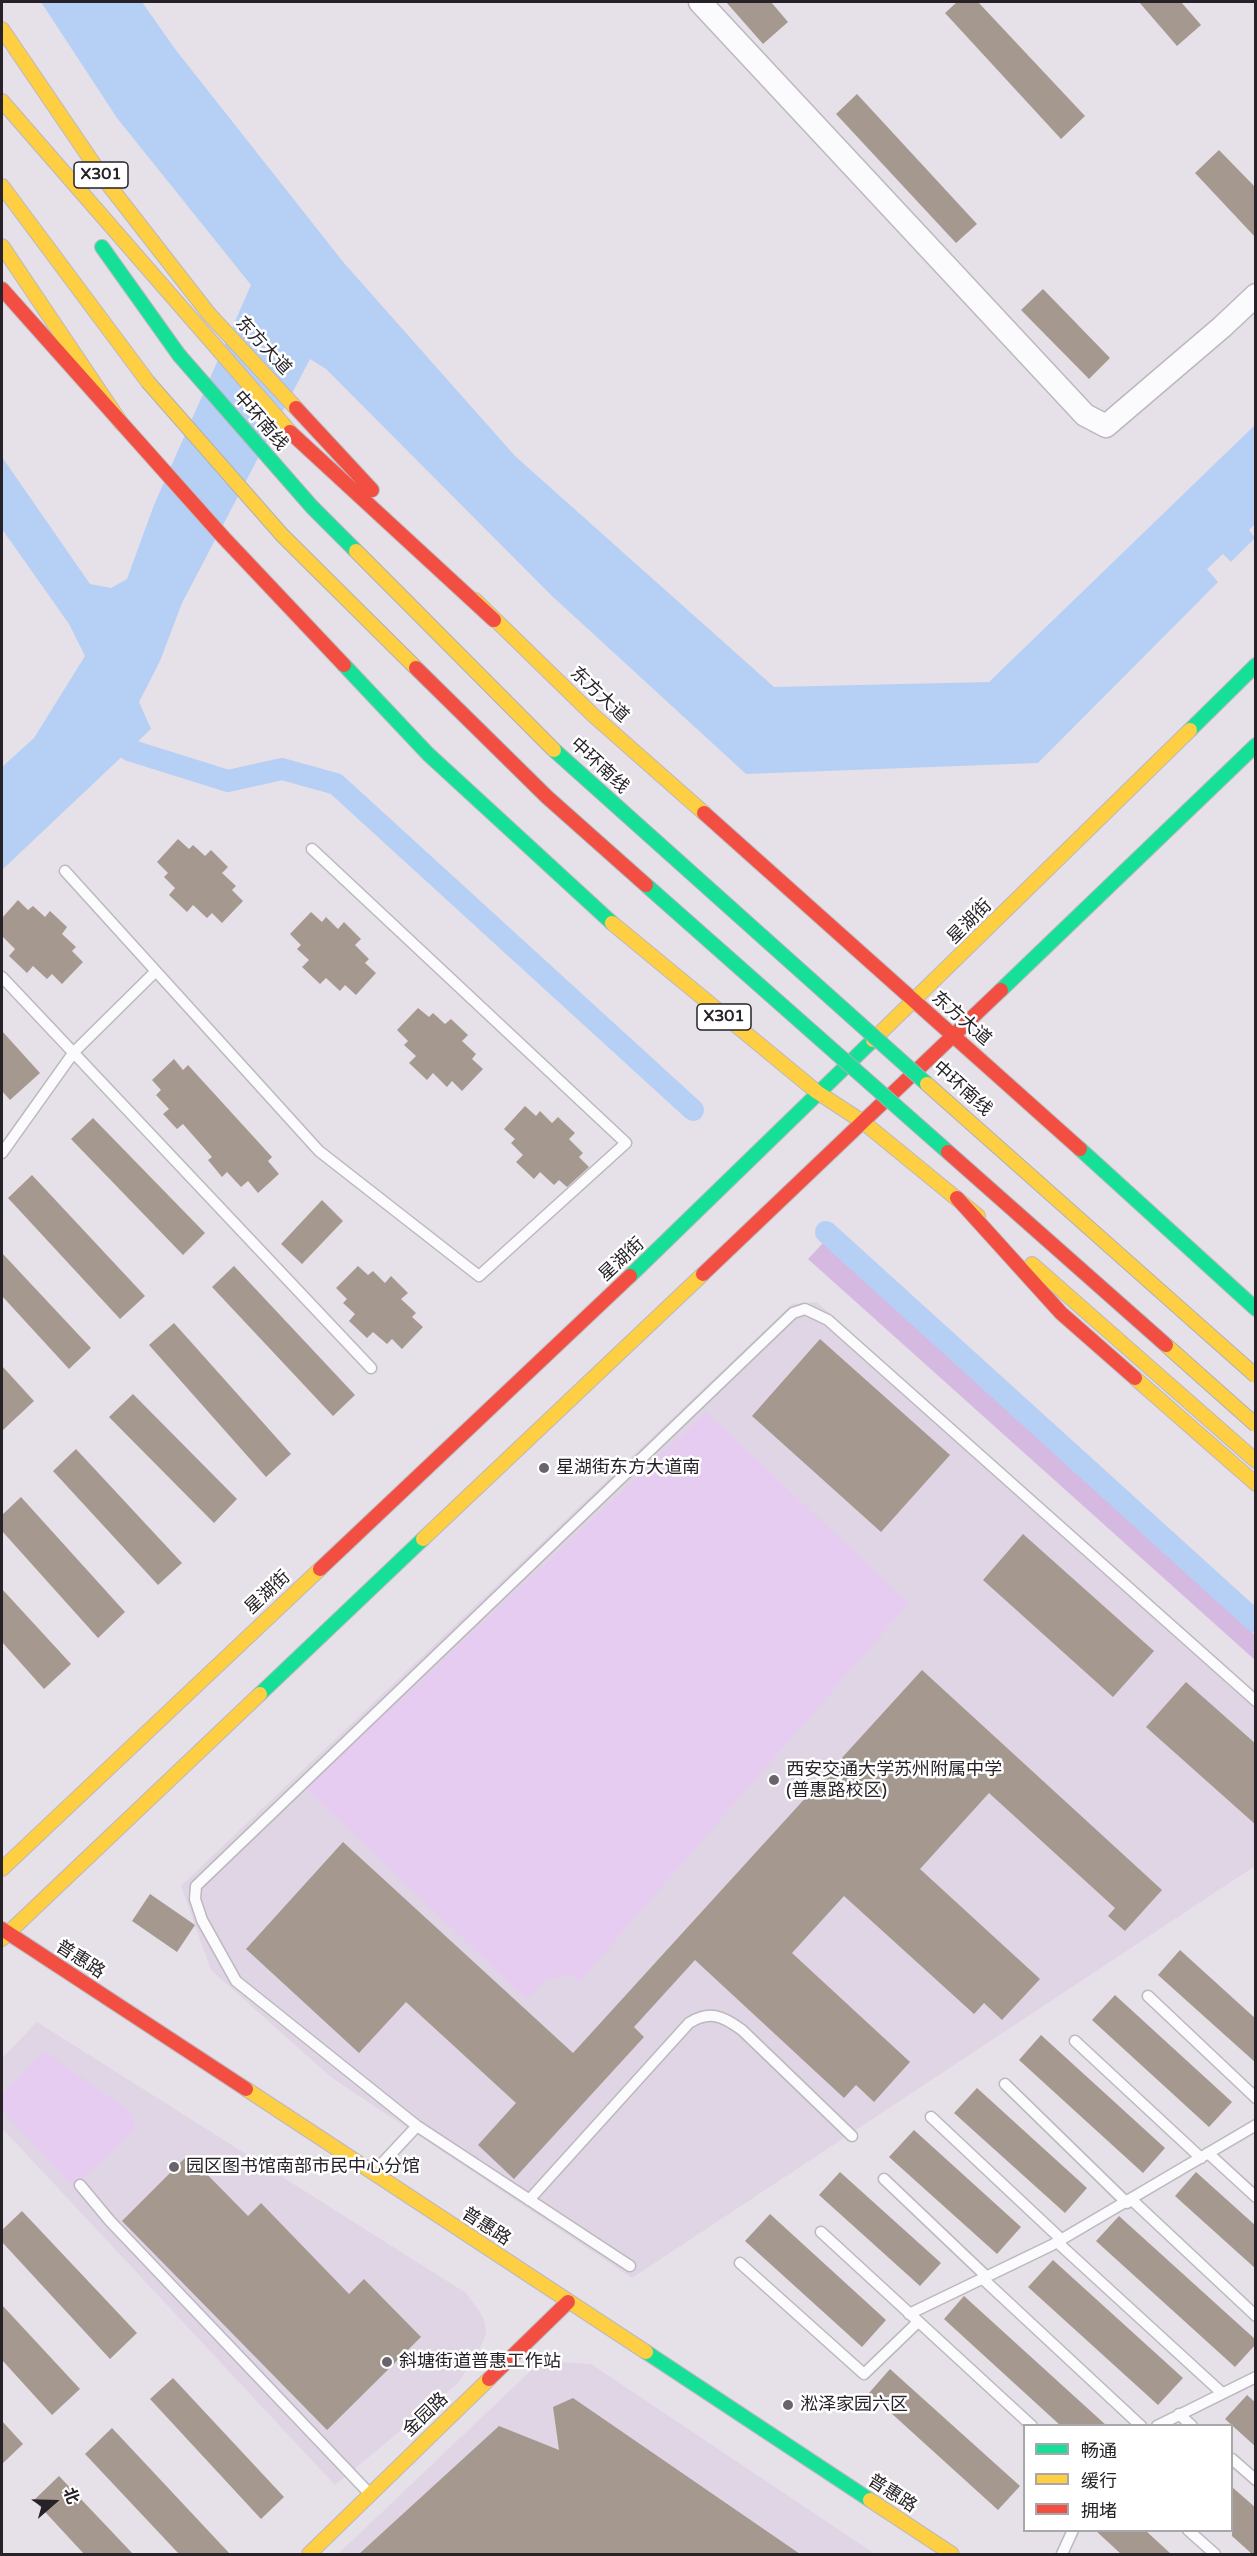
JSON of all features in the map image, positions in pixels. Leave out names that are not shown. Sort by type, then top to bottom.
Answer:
[{"type":"main road","name":"东方大道","points":[[2,29],[104,179],[209,314],[494,620],[593,715],[914,1002],[954,1035],[1256,1309]]},
{"type":"main road","points":[[2,103],[64,194]]},
{"type":"main road","points":[[2,103],[285,428],[494,620]]},
{"type":"main road","points":[[2,186],[148,382],[282,535],[547,797],[1256,1425]]},
{"type":"main road","name":"中环南线","points":[[91,232],[179,355],[312,507],[571,767],[1256,1376]]},
{"type":"main road","points":[[2,246],[121,423]]},
{"type":"main road","name":"X301","points":[[2,289],[224,538],[428,754],[633,942],[817,1092],[863,1122],[957,1198],[1256,1461]]},
{"type":"main road","name":"星湖街","points":[[2,1869],[725,1187],[817,1092],[914,1002],[1256,664]]},
{"type":"main road","points":[[4,1934],[863,1122],[1256,745]]},
{"type":"main road","points":[[957,1198],[1061,1313],[1256,1484]]},
{"type":"main road","name":"普惠路","points":[[4,1934],[952,2554]]},
{"type":"main road","name":"金园路","points":[[309,2554],[568,2302]]},
{"type":"street","points":[[700,2],[1085,415],[1106,426],[1256,295]]},
{"type":"lane","points":[[65,871],[320,1151],[479,1276],[626,1143],[312,849]]},
{"type":"lane","points":[[2,1152],[74,1052],[155,972]]},
{"type":"lane","points":[[2,977],[370,1368]]},
{"type":"lane","points":[[630,2266],[417,2126],[236,1981],[202,1920],[195,1899],[196,1886],[793,1313],[805,1309],[828,1320],[1256,1701]]},
{"type":"lane","points":[[1148,1996],[1256,2098]]},
{"type":"lane","points":[[529,2200],[688,2023],[700,2016],[720,2016],[742,2030],[852,2136]]},
{"type":"lane","points":[[1075,2041],[1256,2197]]},
{"type":"lane","points":[[1005,2084],[1256,2316]]},
{"type":"lane","points":[[931,2117],[1059,2241],[1222,2393]]},
{"type":"lane","points":[[909,2314],[1059,2241],[1256,2125]]},
{"type":"lane","points":[[372,2173],[417,2126]]},
{"type":"lane","points":[[884,2179],[1139,2424]]},
{"type":"lane","points":[[80,2185],[110,2221],[370,2495]]},
{"type":"lane","points":[[820,2232],[1030,2424]]},
{"type":"lane","points":[[740,2263],[864,2374],[918,2322]]},
{"type":"lane","points":[[1161,2424],[1256,2377]]},
{"type":"lane","points":[[1179,2414],[1190,2424]]},
{"type":"lane","points":[[1233,2460],[1256,2480]]},
{"type":"lane","points":[[1062,2554],[1072,2532]]},
{"type":"lane","points":[[1190,2532],[1215,2554]]},
{"type":"shaded area","points":[[823,1243],[1255,1635],[1255,1660],[808,1259]]},
{"type":"shaded area","name":"西安交通大学苏州附属中学 (普惠路校区)","points":[[817,1302],[1255,1694],[1255,1866],[632,2278],[332,2078],[211,1970],[181,1886],[792,1304]]},
{"type":"shaded area","points":[[706,1412],[909,1603],[579,1982],[570,1975],[546,1980],[526,1999],[306,1789]]},
{"type":"shaded area","points":[[37,2022],[466,2293],[480,2312],[485,2323],[486,2334],[477,2355],[457,2384],[335,2485],[2,2128],[2,2058]]},
{"type":"shaded area","points":[[44,2051],[130,2111],[135,2123],[134,2130],[74,2187],[2,2110],[2,2094]]},
{"type":"shaded area","points":[[541,2361],[591,2364],[875,2554],[338,2554]]},
{"type":"water","points":[[41,2],[142,2],[175,49],[344,263],[515,456],[774,687],[989,682],[1255,425],[1255,524],[1249,530],[1255,538],[1231,562],[1223,554],[1207,569],[1218,582],[1038,763],[746,774],[552,596],[326,369],[310,359],[182,603],[160,661],[139,702],[151,729],[2,870],[2,767],[34,738],[85,656],[69,624],[2,529],[2,457],[90,584],[111,588],[127,579],[154,505],[251,285],[117,118]]},
{"type":"building","points":[[726,2],[771,2],[788,22],[763,44]]},
{"type":"building","points":[[957,2],[978,2],[1085,116],[1061,139],[945,13]]},
{"type":"building","points":[[1139,2],[1181,2],[1201,25],[1177,46]]},
{"type":"building","points":[[857,94],[977,224],[956,243],[836,114]]},
{"type":"building","points":[[1219,150],[1256,188],[1256,238],[1195,173]]},
{"type":"building","points":[[1043,289],[1110,358],[1089,379],[1021,310]]},
{"type":"building","points":[[178,839],[189,849],[193,845],[205,856],[211,850],[228,867],[222,873],[236,886],[232,890],[243,901],[222,923],[212,913],[207,918],[193,905],[187,912],[169,895],[175,888],[164,877],[168,873],[157,862]]},
{"type":"building","points":[[18,900],[28,910],[33,906],[45,917],[50,911],[67,927],[62,934],[76,947],[72,951],[83,962],[62,984],[52,974],[47,979],[33,966],[27,973],[9,956],[15,949],[2,936],[2,918]]},
{"type":"building","points":[[311,912],[322,922],[326,917],[338,929],[344,922],[361,939],[355,945],[369,959],[365,963],[376,973],[356,995],[345,985],[340,991],[326,978],[320,984],[302,967],[309,960],[297,949],[301,945],[290,934]]},
{"type":"building","points":[[418,1008],[429,1017],[433,1013],[445,1024],[451,1019],[468,1035],[462,1041],[476,1054],[472,1059],[483,1069],[462,1091],[452,1081],[447,1087],[433,1073],[427,1080],[409,1063],[416,1056],[404,1045],[408,1041],[397,1030]]},
{"type":"building","points":[[2,1031],[40,1073],[10,1100],[2,1091]]},
{"type":"building","points":[[174,1059],[183,1070],[188,1065],[272,1157],[268,1161],[279,1174],[258,1193],[248,1181],[241,1187],[227,1172],[222,1177],[208,1160],[212,1157],[183,1124],[177,1129],[163,1114],[169,1109],[156,1095],[161,1090],[152,1080]]},
{"type":"building","points":[[525,1106],[536,1116],[540,1111],[552,1123],[558,1117],[575,1133],[569,1139],[583,1153],[579,1157],[589,1167],[567,1187],[559,1180],[554,1185],[540,1172],[534,1179],[516,1162],[523,1155],[511,1143],[515,1139],[504,1129]]},
{"type":"building","points":[[93,1118],[205,1233],[183,1255],[71,1139]]},
{"type":"building","points":[[32,1175],[145,1296],[120,1319],[8,1198]]},
{"type":"building","points":[[322,1200],[343,1221],[302,1264],[281,1244]]},
{"type":"building","points":[[2,1253],[91,1348],[69,1369],[2,1296]]},
{"type":"building","points":[[234,1266],[355,1395],[333,1416],[212,1287]]},
{"type":"building","points":[[358,1266],[368,1275],[373,1271],[385,1283],[391,1276],[408,1293],[401,1299],[416,1313],[412,1317],[423,1327],[402,1349],[392,1339],[387,1344],[373,1332],[367,1338],[349,1321],[355,1314],[343,1303],[347,1299],[336,1288]]},
{"type":"building","points":[[174,1323],[291,1454],[266,1477],[149,1345]]},
{"type":"building","points":[[820,1339],[950,1455],[881,1532],[752,1416]]},
{"type":"building","points":[[2,1366],[34,1401],[2,1431]]},
{"type":"building","points":[[133,1394],[237,1499],[214,1523],[109,1417]]},
{"type":"building","points":[[76,1449],[182,1563],[158,1585],[53,1471]]},
{"type":"building","points":[[21,1497],[125,1612],[98,1638],[2,1531],[2,1515]]},
{"type":"building","points":[[1023,1534],[1154,1651],[1113,1697],[983,1580]]},
{"type":"building","points":[[2,1589],[71,1664],[44,1689],[2,1642]]},
{"type":"building","points":[[922,1670],[1162,1890],[1125,1931],[1108,1916],[1115,1908],[989,1793],[920,1869],[1040,1979],[1002,2020],[984,2003],[974,2014],[844,1896],[792,1953],[910,2062],[874,2102],[856,2085],[844,2098],[695,1960],[634,2027],[644,2037],[514,2179],[478,2145],[516,2103],[406,2002],[359,2053],[246,1949],[343,1842],[573,2053]]},
{"type":"building","points":[[1186,1682],[1256,1744],[1256,1825],[1146,1727]]},
{"type":"building","points":[[150,1894],[195,1925],[177,1952],[132,1921]]},
{"type":"building","points":[[1180,1950],[1256,2019],[1256,2063],[1158,1975]]},
{"type":"building","points":[[1115,1995],[1232,2102],[1209,2127],[1092,2020]]},
{"type":"building","points":[[1041,2035],[1165,2148],[1143,2173],[1019,2060]]},
{"type":"building","points":[[977,2088],[1087,2188],[1065,2213],[954,2113]]},
{"type":"building","points":[[914,2130],[1021,2227],[997,2254],[889,2157]]},
{"type":"building","points":[[188,2155],[248,2216],[261,2203],[349,2294],[364,2279],[421,2337],[327,2430],[122,2221]]},
{"type":"building","points":[[840,2172],[941,2263],[920,2286],[819,2195]]},
{"type":"building","points":[[1196,2172],[1256,2226],[1256,2269],[1175,2196]]},
{"type":"building","points":[[22,2211],[137,2333],[110,2359],[2,2242],[2,2230]]},
{"type":"building","points":[[770,2214],[886,2320],[862,2347],[745,2241]]},
{"type":"building","points":[[1119,2216],[1256,2340],[1256,2344],[1235,2367],[1096,2241]]},
{"type":"building","points":[[1053,2260],[1183,2378],[1158,2405],[1028,2287]]},
{"type":"building","points":[[964,2296],[1105,2424],[1059,2424],[944,2319]]},
{"type":"building","points":[[2,2305],[80,2389],[52,2415],[2,2360]]},
{"type":"building","points":[[890,2369],[1020,2486],[998,2510],[869,2393]]},
{"type":"building","points":[[173,2378],[284,2497],[261,2519],[150,2399]]},
{"type":"building","points":[[1247,2395],[1256,2403],[1256,2447],[1233,2424],[1225,2419]]},
{"type":"building","points":[[573,2398],[800,2554],[359,2554],[499,2426],[559,2450],[553,2407]]},
{"type":"building","points":[[2,2421],[23,2444],[2,2464]]},
{"type":"building","points":[[112,2428],[230,2554],[179,2554],[85,2454]]},
{"type":"building","points":[[59,2476],[133,2554],[84,2554],[34,2500]]},
{"type":"building","points":[[1233,2488],[1256,2508],[1256,2554],[1252,2554],[1232,2536]]},
{"type":"building","points":[[1097,2532],[1147,2532],[1171,2554],[1121,2554]]},
{"type":"waterway","points":[[129,750],[228,781],[282,769],[336,784],[693,1110]]},
{"type":"waterway","points":[[826,1232],[1256,1622]]},
{"type":"traffic: fast","points":[[102,247],[179,355]]},
{"type":"traffic: fast","points":[[179,355],[312,507],[356,551]]},
{"type":"traffic: fast","points":[[344,665],[428,754],[612,923]]},
{"type":"traffic: fast","points":[[1190,730],[1256,665]]},
{"type":"traffic: fast","points":[[1001,990],[1256,745]]},
{"type":"traffic: fast","points":[[554,750],[927,1084]]},
{"type":"traffic: fast","points":[[646,885],[948,1152]]},
{"type":"traffic: fast","points":[[630,1276],[873,1040]]},
{"type":"traffic: fast","points":[[1080,1149],[1256,1309]]},
{"type":"traffic: fast","points":[[260,1694],[423,1539]]},
{"type":"traffic: fast","points":[[646,2352],[870,2500]]},
{"type":"traffic: slow","points":[[2,29],[104,179],[209,314],[296,408]]},
{"type":"traffic: slow","points":[[2,101],[290,432]]},
{"type":"traffic: slow","points":[[2,186],[148,382]]},
{"type":"traffic: slow","points":[[2,246],[121,423]]},
{"type":"traffic: slow","points":[[148,382],[282,535],[416,668]]},
{"type":"traffic: slow","points":[[356,551],[554,750]]},
{"type":"traffic: slow","points":[[475,600],[593,715],[704,813]]},
{"type":"traffic: slow","points":[[873,1040],[1190,730]]},
{"type":"traffic: slow","points":[[612,923],[817,1092],[863,1122],[978,1216]]},
{"type":"traffic: slow","points":[[927,1084],[1256,1376]]},
{"type":"traffic: slow","points":[[1032,1264],[1256,1461]]},
{"type":"traffic: slow","points":[[423,1539],[703,1274]]},
{"type":"traffic: slow","points":[[1166,1345],[1256,1425]]},
{"type":"traffic: slow","points":[[1135,1378],[1256,1484]]},
{"type":"traffic: slow","points":[[2,1869],[320,1569]]},
{"type":"traffic: slow","points":[[2,1939],[260,1694]]},
{"type":"traffic: slow","points":[[246,2089],[646,2352]]},
{"type":"traffic: slow","points":[[309,2554],[489,2379]]},
{"type":"traffic: slow","points":[[870,2500],[952,2554]]},
{"type":"traffic: jam","points":[[2,289],[224,538],[344,665]]},
{"type":"traffic: jam","points":[[296,408],[372,490]]},
{"type":"traffic: jam","points":[[290,432],[494,620]]},
{"type":"traffic: jam","points":[[416,668],[547,797],[646,885]]},
{"type":"traffic: jam","points":[[704,813],[1080,1149]]},
{"type":"traffic: jam","points":[[703,1274],[1001,990]]},
{"type":"traffic: jam","points":[[948,1152],[1166,1345]]},
{"type":"traffic: jam","points":[[957,1198],[1061,1313],[1135,1378]]},
{"type":"traffic: jam","points":[[320,1569],[630,1276]]},
{"type":"traffic: jam","points":[[2,1929],[246,2089]]},
{"type":"traffic: jam","points":[[489,2379],[568,2302]]},
{"type":"place","name":"星湖街东方大道南","points":[[544,1468]]},
{"type":"place","name":"西安交通大学苏州附属中学 (普惠路校区)","points":[[774,1780]]},
{"type":"place","name":"园区图书馆南部市民中心分馆","points":[[174,2167]]},
{"type":"place","name":"斜塘街道普惠工作站","points":[[387,2362]]},
{"type":"place","name":"淞泽家园六区","points":[[788,2405]]}]
